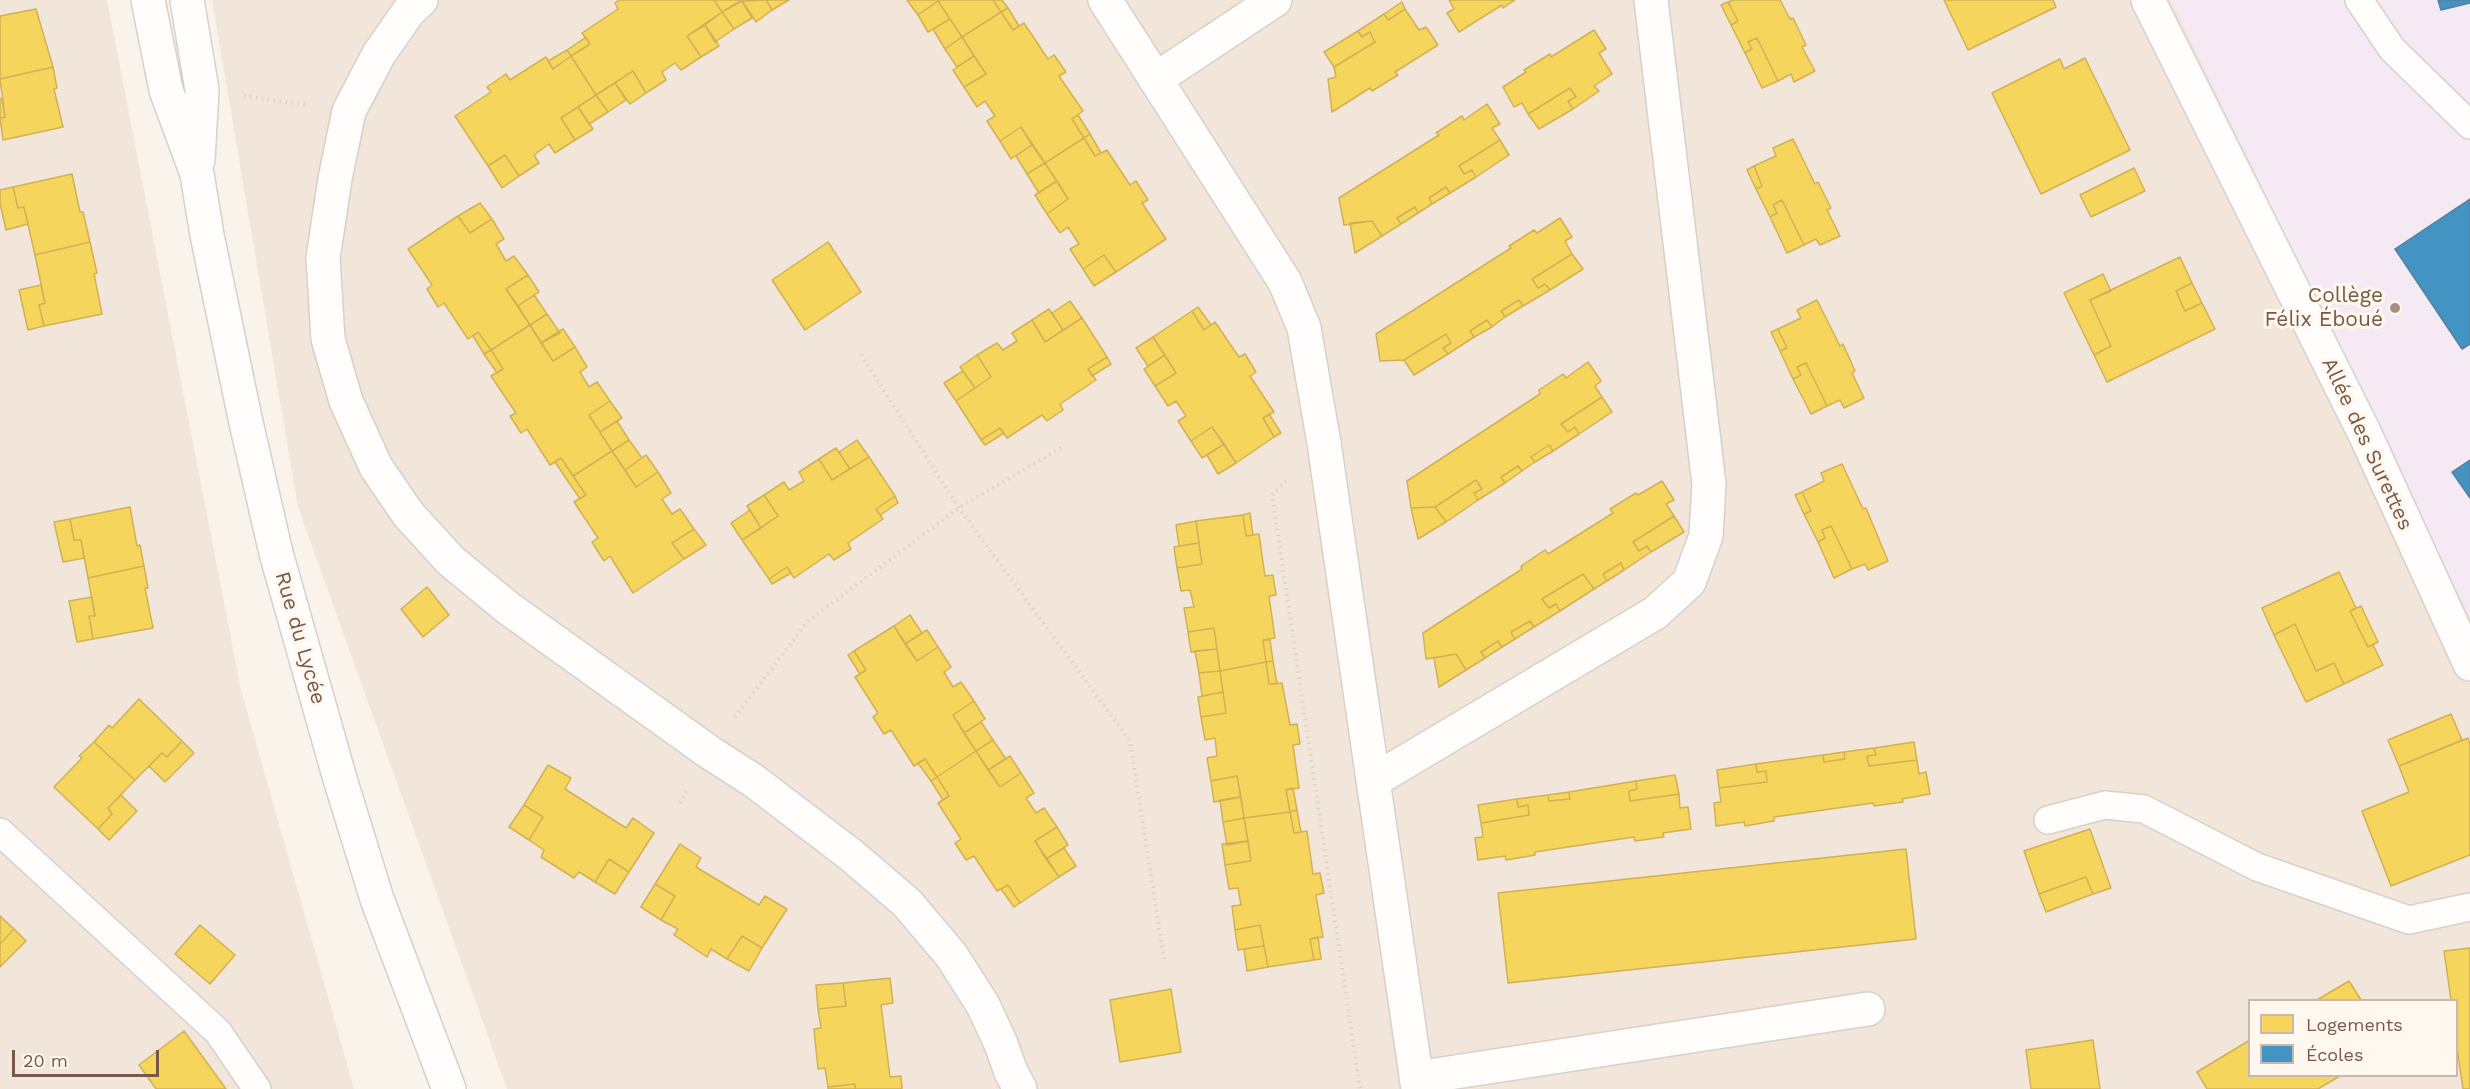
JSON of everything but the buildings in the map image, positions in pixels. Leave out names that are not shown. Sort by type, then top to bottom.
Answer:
[{"type":"street","name":"Rue du Lycée","points":[[148,0],[166,90],[197,174],[235,372],[276,553],[340,779],[377,899],[449,1089]]},
{"type":"street","name":"Rue du Lycée","points":[[187,0],[202,90],[197,174]]},
{"type":"street","points":[[421,0],[409,11],[379,54],[349,111],[335,179],[323,258],[328,339],[346,401],[376,467],[408,514],[451,561],[508,608],[709,752],[754,781],[851,855],[907,903],[951,955],[983,1005],[1020,1089]]},
{"type":"street","points":[[1105,0],[1286,282],[1304,328],[1324,443],[1417,1084],[1868,1009]]},
{"type":"street","points":[[1156,79],[1275,0]]},
{"type":"street","points":[[1373,781],[1655,613],[1689,582],[1700,554],[1706,536],[1709,484],[1651,0]]},
{"type":"street","name":"Allée des Surettes","points":[[2148,0],[2365,434],[2470,664]]},
{"type":"street","points":[[1001,1044],[1001,1089]]},
{"type":"lane","points":[[2359,0],[2392,49],[2470,125]]},
{"type":"lane","points":[[2048,820],[2105,805],[2144,809],[2257,867],[2409,920],[2470,908]]},
{"type":"lane","points":[[0,832],[218,1032],[257,1089]]},
{"type":"path","points":[[202,90],[349,111]]},
{"type":"path","points":[[861,355],[958,508],[1130,741],[1164,959]]},
{"type":"path","points":[[1324,443],[1272,495],[1360,1089]]},
{"type":"path","points":[[680,803],[709,752],[807,622],[958,508],[1062,447]]},
{"type":"shaded area","points":[[0,0],[107,0],[241,690],[354,1089],[0,1089]]},
{"type":"shaded area","points":[[212,0],[2470,0],[2470,1089],[507,1089],[298,507]]},
{"type":"shaded area","name":"Collège Félix Éboué","points":[[2171,0],[2470,0],[2470,617]]},
{"type":"place","name":"Collège Félix Éboué","points":[[2395,308]]}]
